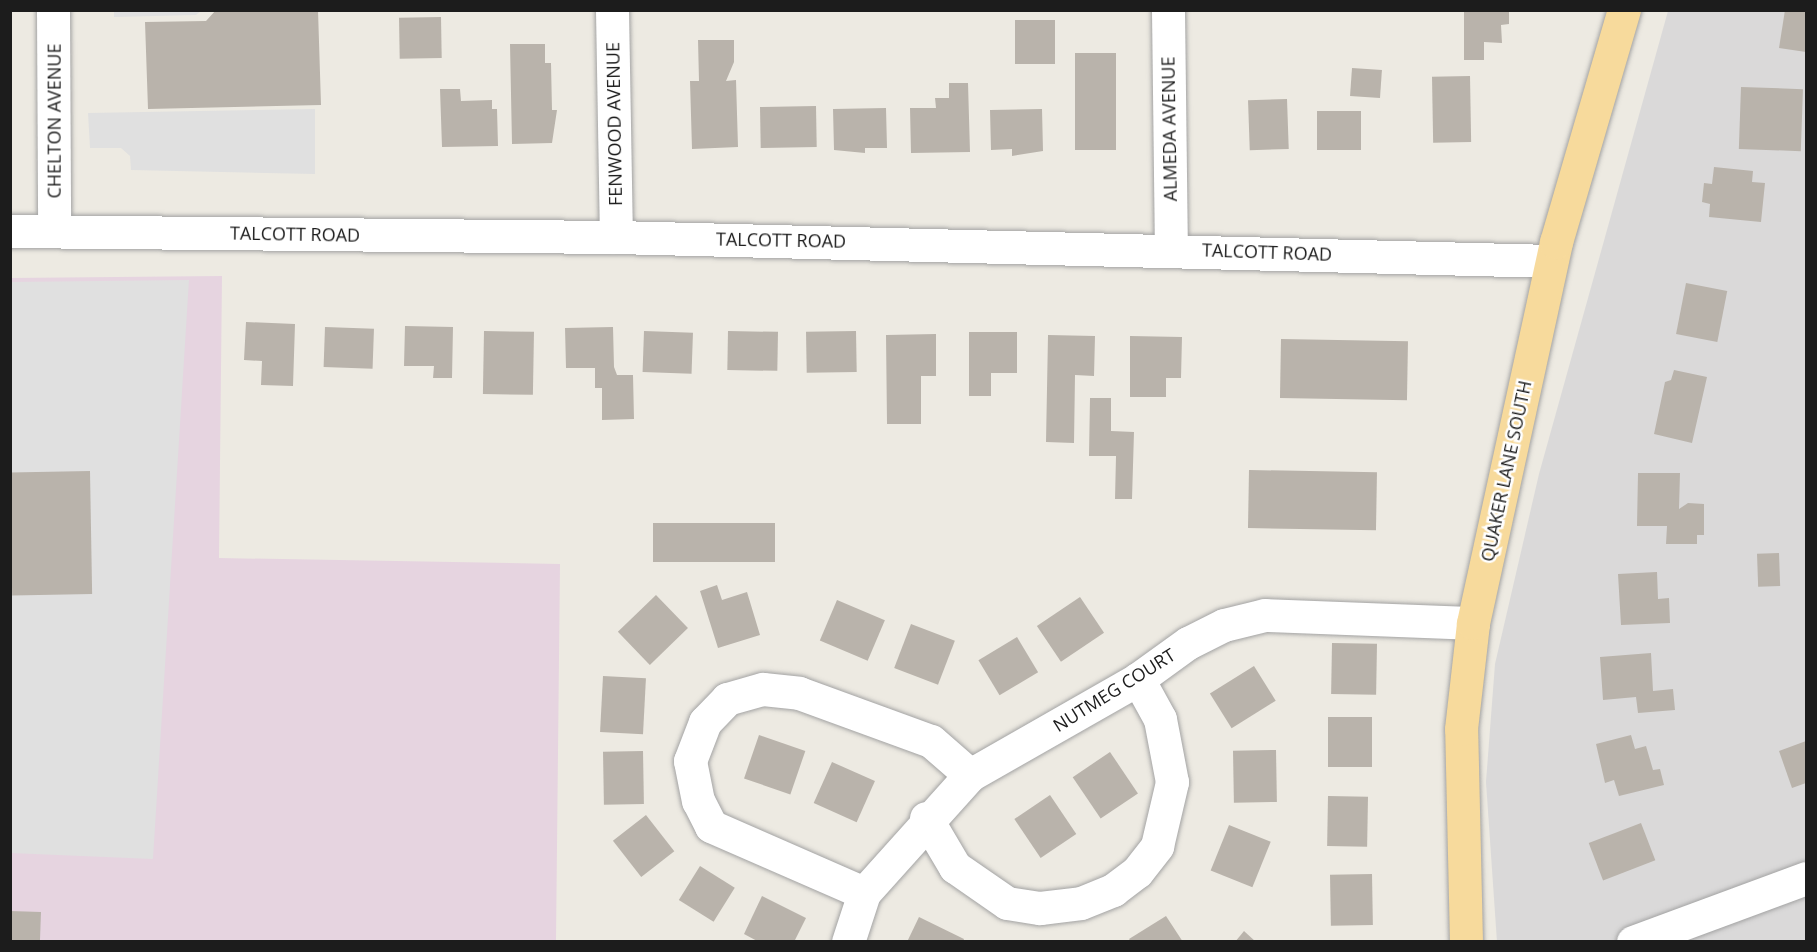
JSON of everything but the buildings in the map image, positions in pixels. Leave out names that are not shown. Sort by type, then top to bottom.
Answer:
[{"type":"main road","name":"QUAKER LANE SOUTH","points":[[1466,942],[1461,740],[1473,623],[1551,261],[1624,10]]},
{"type":"street","name":"CHELTON AVENUE","points":[[53,10],[54,231]]},
{"type":"street","name":"FENWOOD AVENUE","points":[[612,10],[616,237]]},
{"type":"street","name":"ALMEDA AVENUE","points":[[1168,10],[1170,248]]},
{"type":"street","name":"TALCOTT ROAD","points":[[10,231],[616,237],[1170,248],[1551,261]]},
{"type":"street","name":"NUTMEG COURT","points":[[848,942],[864,893],[926,818],[970,775],[1138,679],[1206,634],[1265,615],[1473,623]]},
{"type":"street","points":[[926,818],[955,867],[1007,903],[1040,908],[1081,903],[1113,890],[1137,872],[1157,846],[1172,782],[1160,719],[1138,679]]},
{"type":"street","points":[[864,893],[711,826],[698,801],[690,761],[705,722],[727,699],[763,689],[798,693],[931,741],[970,775]]},
{"type":"street","points":[[1633,942],[1806,878]]},
{"type":"shaded area","points":[[114,10],[201,11],[196,15],[114,17]]},
{"type":"shaded area","points":[[1668,11],[1806,11],[1806,941],[1497,942],[1486,782],[1495,664],[1539,474]]},
{"type":"shaded area","points":[[315,109],[315,174],[131,170],[130,156],[121,148],[90,148],[88,113]]},
{"type":"shaded area","points":[[222,276],[219,558],[560,564],[556,941],[11,941],[10,278]]},
{"type":"shaded area","points":[[189,280],[153,859],[11,853],[11,282]]}]
